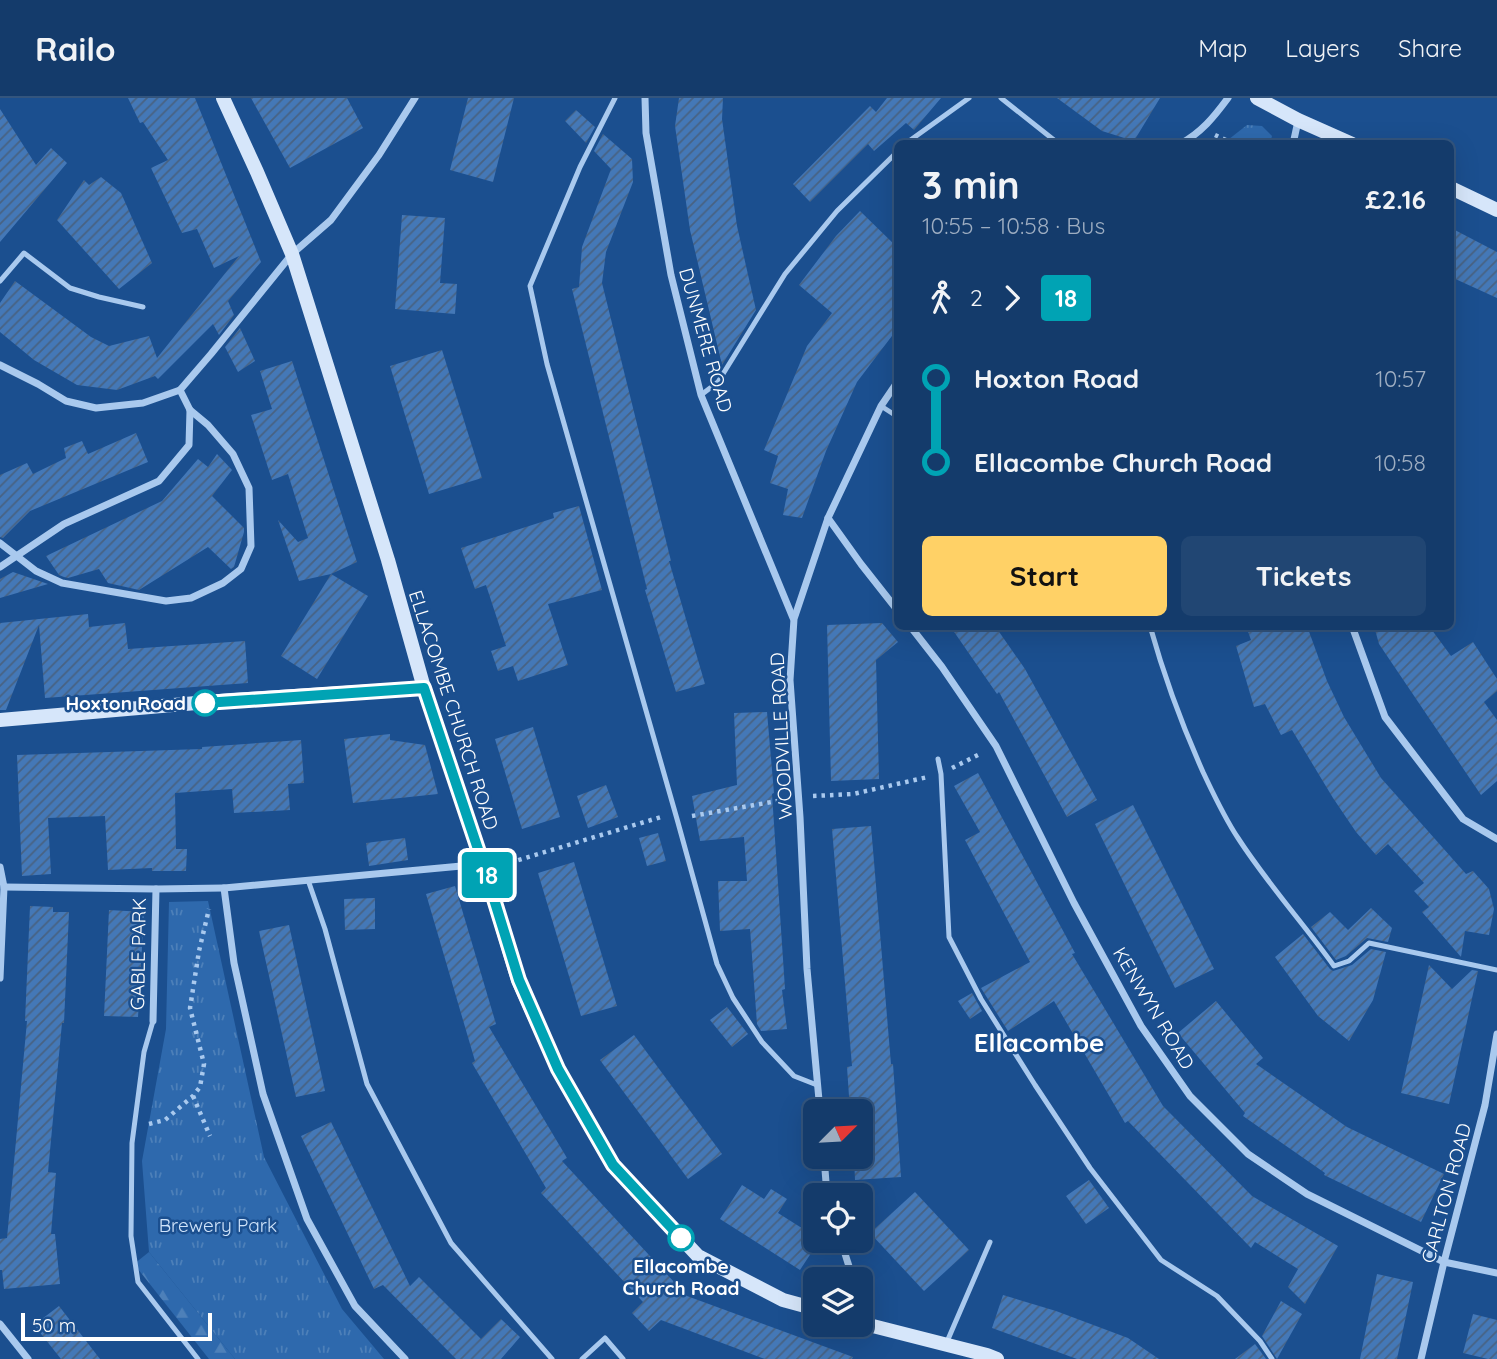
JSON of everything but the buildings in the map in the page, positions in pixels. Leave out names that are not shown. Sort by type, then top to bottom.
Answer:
[{"type":"street","name":"ELLACOMBE CHURCH ROAD","points":[[223,98],[292,254],[384,547],[424,688],[519,980],[558,1069],[613,1165],[698,1256],[783,1300],[803,1305]]},
{"type":"street","points":[[0,365],[66,401],[96,408],[143,403],[180,390],[292,254],[331,220],[379,155],[415,98]]},
{"type":"street","name":"DUNMERE ROAD","points":[[645,98],[646,133],[671,275],[701,395],[794,619]]},
{"type":"street","points":[[1187,140],[1212,120],[1227,98]]},
{"type":"street","points":[[1257,98],[1343,140]]},
{"type":"street","points":[[1294,140],[1298,120]]},
{"type":"street","points":[[1454,189],[1497,210]]},
{"type":"street","name":"WOODVILLE ROAD","points":[[819,1099],[807,969],[799,797],[790,680],[794,619],[828,518],[881,406],[894,387]]},
{"type":"street","points":[[0,543],[36,571],[62,583],[166,601],[191,598],[223,583],[241,569],[251,546],[249,488],[233,454],[208,425],[190,410],[180,390]]},
{"type":"street","points":[[0,567],[64,524],[159,481],[189,445],[190,410]]},
{"type":"street","points":[[828,518],[894,606]]},
{"type":"street","name":"KENWYN ROAD","points":[[913,630],[996,746],[1074,903],[1142,1026],[1189,1096],[1248,1154],[1307,1194],[1444,1262],[1497,1273]]},
{"type":"street","points":[[1353,630],[1385,717],[1463,819],[1497,839]]},
{"type":"street","points":[[0,720],[231,700],[424,688]]},
{"type":"street","points":[[0,867],[4,887],[0,978]]},
{"type":"street","points":[[4,887],[224,888],[484,867]]},
{"type":"street","points":[[224,888],[234,963],[263,1094],[307,1219],[355,1306],[405,1359]]},
{"type":"street","name":"GABLE PARK","points":[[153,1021],[156,889]]},
{"type":"street","name":"CARLTON ROAD","points":[[1421,1359],[1485,1105],[1497,1034]]},
{"type":"street","points":[[0,1324],[28,1359]]},
{"type":"street","points":[[873,1326],[997,1359]]},
{"type":"lane","points":[[615,98],[580,167],[530,286],[547,364],[717,964],[733,998],[762,1041],[794,1076],[817,1085]]},
{"type":"lane","points":[[911,140],[969,98]]},
{"type":"lane","points":[[1001,98],[1054,140]]},
{"type":"lane","points":[[701,395],[718,382],[785,274],[837,212],[894,155]]},
{"type":"lane","points":[[0,281],[24,253],[70,288],[143,307]]},
{"type":"lane","points":[[881,406],[894,414]]},
{"type":"lane","points":[[1151,630],[1166,679],[1192,747],[1222,812],[1244,848],[1334,966],[1349,961],[1369,943],[1497,970]]},
{"type":"lane","points":[[938,759],[949,937],[981,999],[1090,1168],[1161,1260],[1217,1296],[1261,1341],[1272,1359]]},
{"type":"lane","points":[[308,880],[325,929],[367,1084],[451,1243],[552,1359]]},
{"type":"lane","points":[[153,1021],[144,1052],[132,1143],[131,1236],[138,1282],[198,1359]]},
{"type":"lane","points":[[946,1344],[990,1242]]},
{"type":"lane","points":[[582,1359],[605,1338],[623,1359]]},
{"type":"path","points":[[484,867],[676,816],[799,797],[853,794],[940,774],[996,746]]},
{"type":"path","points":[[134,1129],[165,1120],[200,1087],[204,1064],[190,1008],[199,951],[214,888]]},
{"type":"path","points":[[193,1096],[210,1136]]},
{"type":"green space","points":[[1247,125],[1262,126],[1272,136],[1271,140],[1228,140]]},
{"type":"green space","name":"Brewery Park","points":[[208,901],[264,1157],[342,1309],[384,1359],[235,1359],[149,1252],[142,1161],[166,1029],[169,902]]},
{"type":"green space","points":[[149,1252],[235,1359],[209,1359],[134,1264]]},
{"type":"bus line","name":"18","points":[[205,703],[424,688],[519,980],[558,1069],[613,1165],[681,1238]]},
{"type":"place","name":"Hoxton Road","points":[[205,703]]},
{"type":"place","name":"Ellacombe Church Road","points":[[681,1238]]},
{"type":"district","name":"Ellacombe","points":[[1039,1042]]}]
